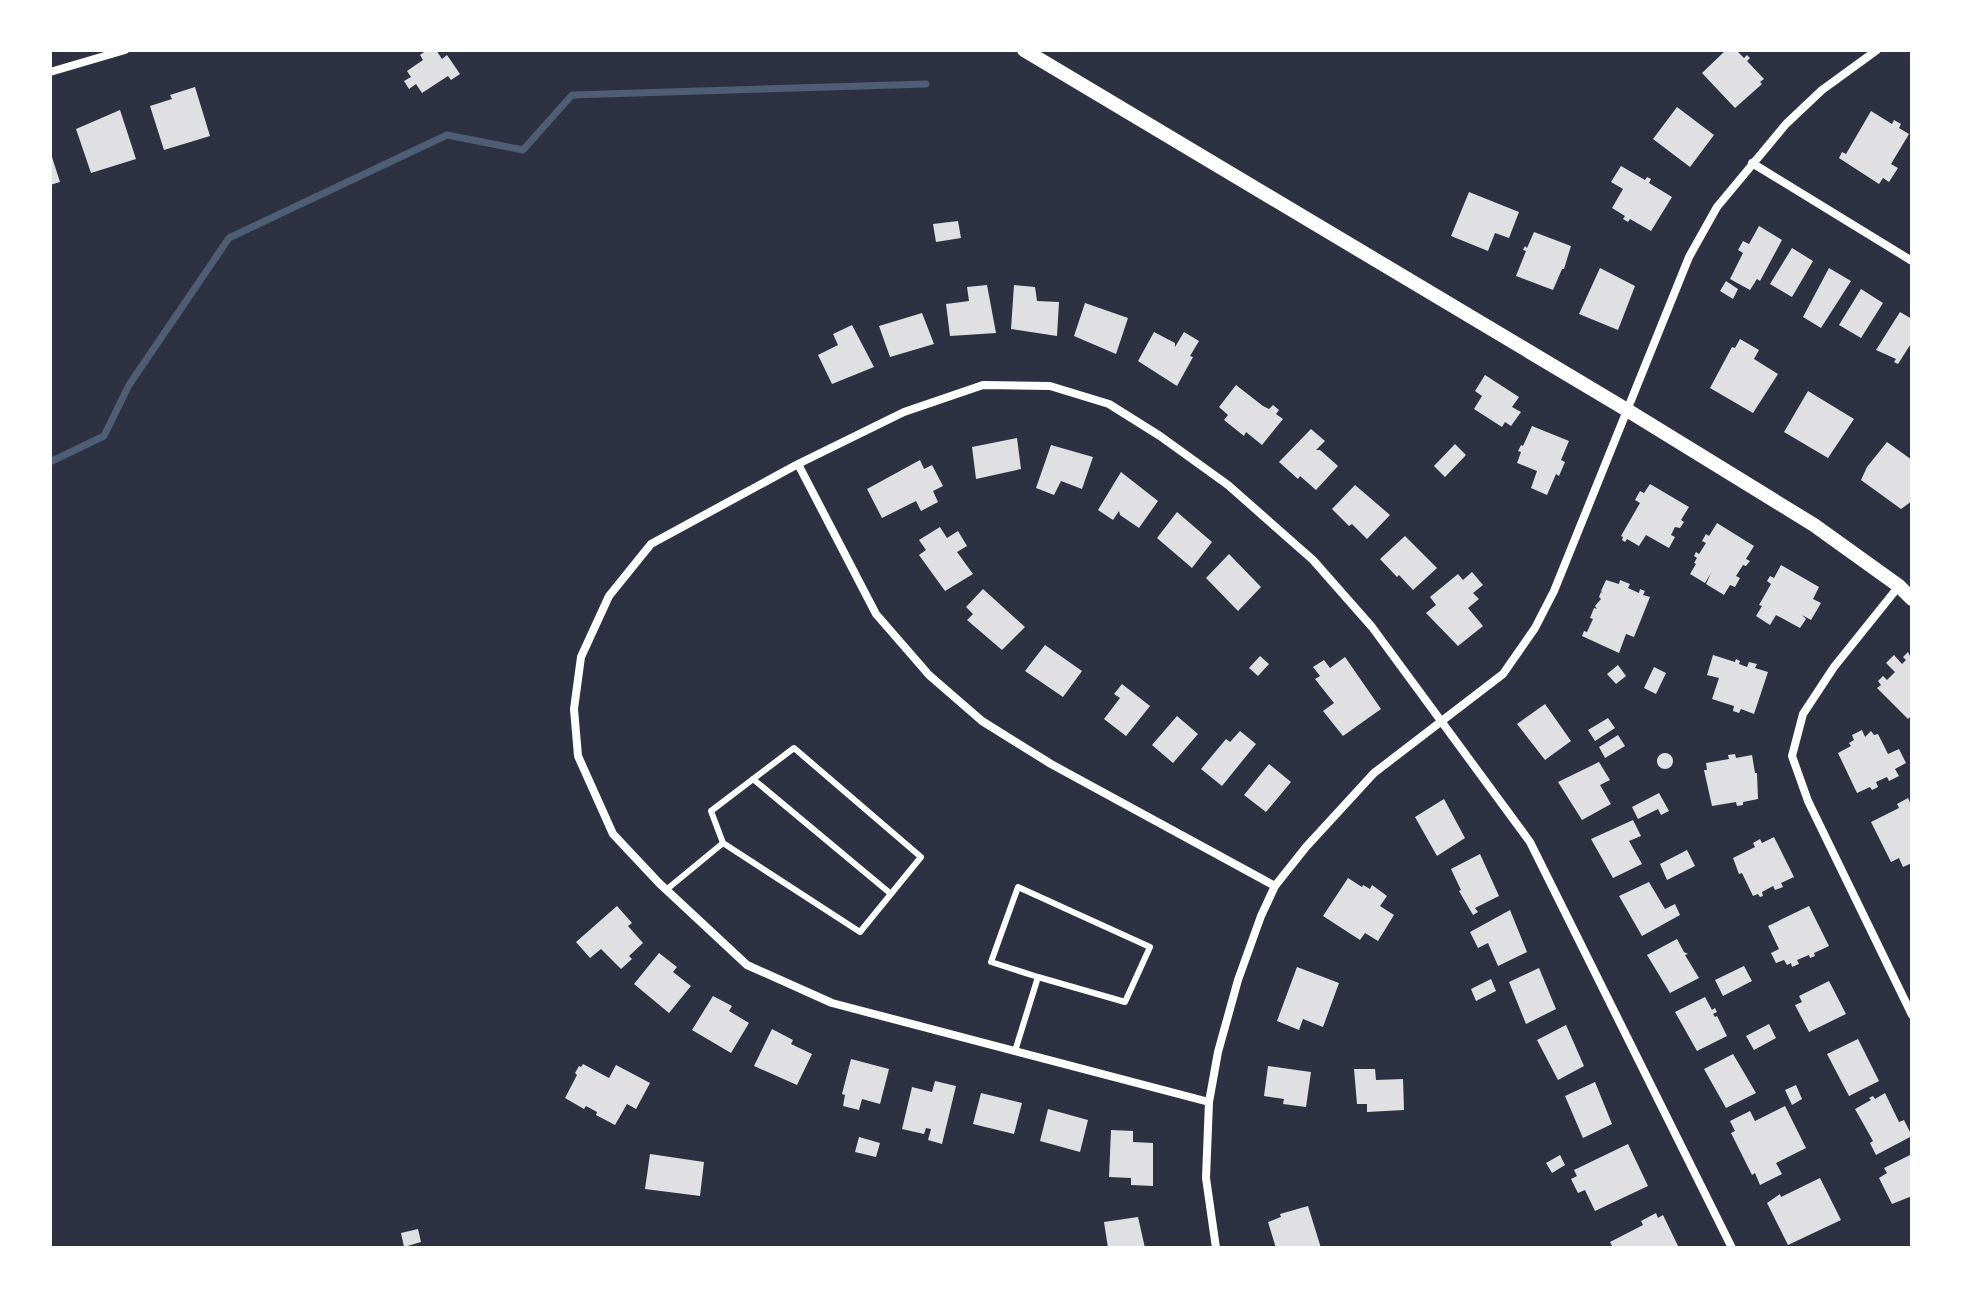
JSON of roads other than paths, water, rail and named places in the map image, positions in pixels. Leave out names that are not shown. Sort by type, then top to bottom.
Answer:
[{"type":"street","points":[[50,72],[125,50]]},
{"type":"street","points":[[1024,50],[1814,525],[1899,586],[1912,599]]},
{"type":"street","points":[[1216,1248],[1206,1178],[1209,1102],[1218,1052],[1238,980],[1275,886],[1374,773],[1503,674],[1535,628],[1554,591],[1689,257],[1717,207],[1786,124],[1822,90],[1877,50]]},
{"type":"street","points":[[1752,163],[1912,261]]},
{"type":"street","points":[[1209,1102],[832,1003],[747,965],[666,890],[613,834],[578,756],[574,709],[581,657],[609,596],[651,544],[798,464],[904,412],[983,385],[1050,386],[1109,404],[1160,436],[1228,485],[1313,560],[1372,627],[1530,842],[1732,1248]]},
{"type":"street","points":[[798,464],[876,614],[929,675],[982,721],[1051,764],[1275,886]]},
{"type":"street","points":[[1899,586],[1834,667],[1803,714],[1792,756],[1808,801],[1912,1015]]},
{"type":"lane","points":[[794,748],[921,857],[860,932],[723,843],[711,811],[753,779],[794,748]]},
{"type":"lane","points":[[753,779],[891,894]]},
{"type":"lane","points":[[666,890],[723,843]]},
{"type":"lane","points":[[1018,887],[1150,947],[1125,1002],[1038,977],[991,962],[1018,887]]},
{"type":"lane","points":[[1015,1051],[1038,977]]},
{"type":"waterway","points":[[50,462],[104,436],[129,385],[229,238],[447,135],[523,150],[572,95],[926,84]]}]
